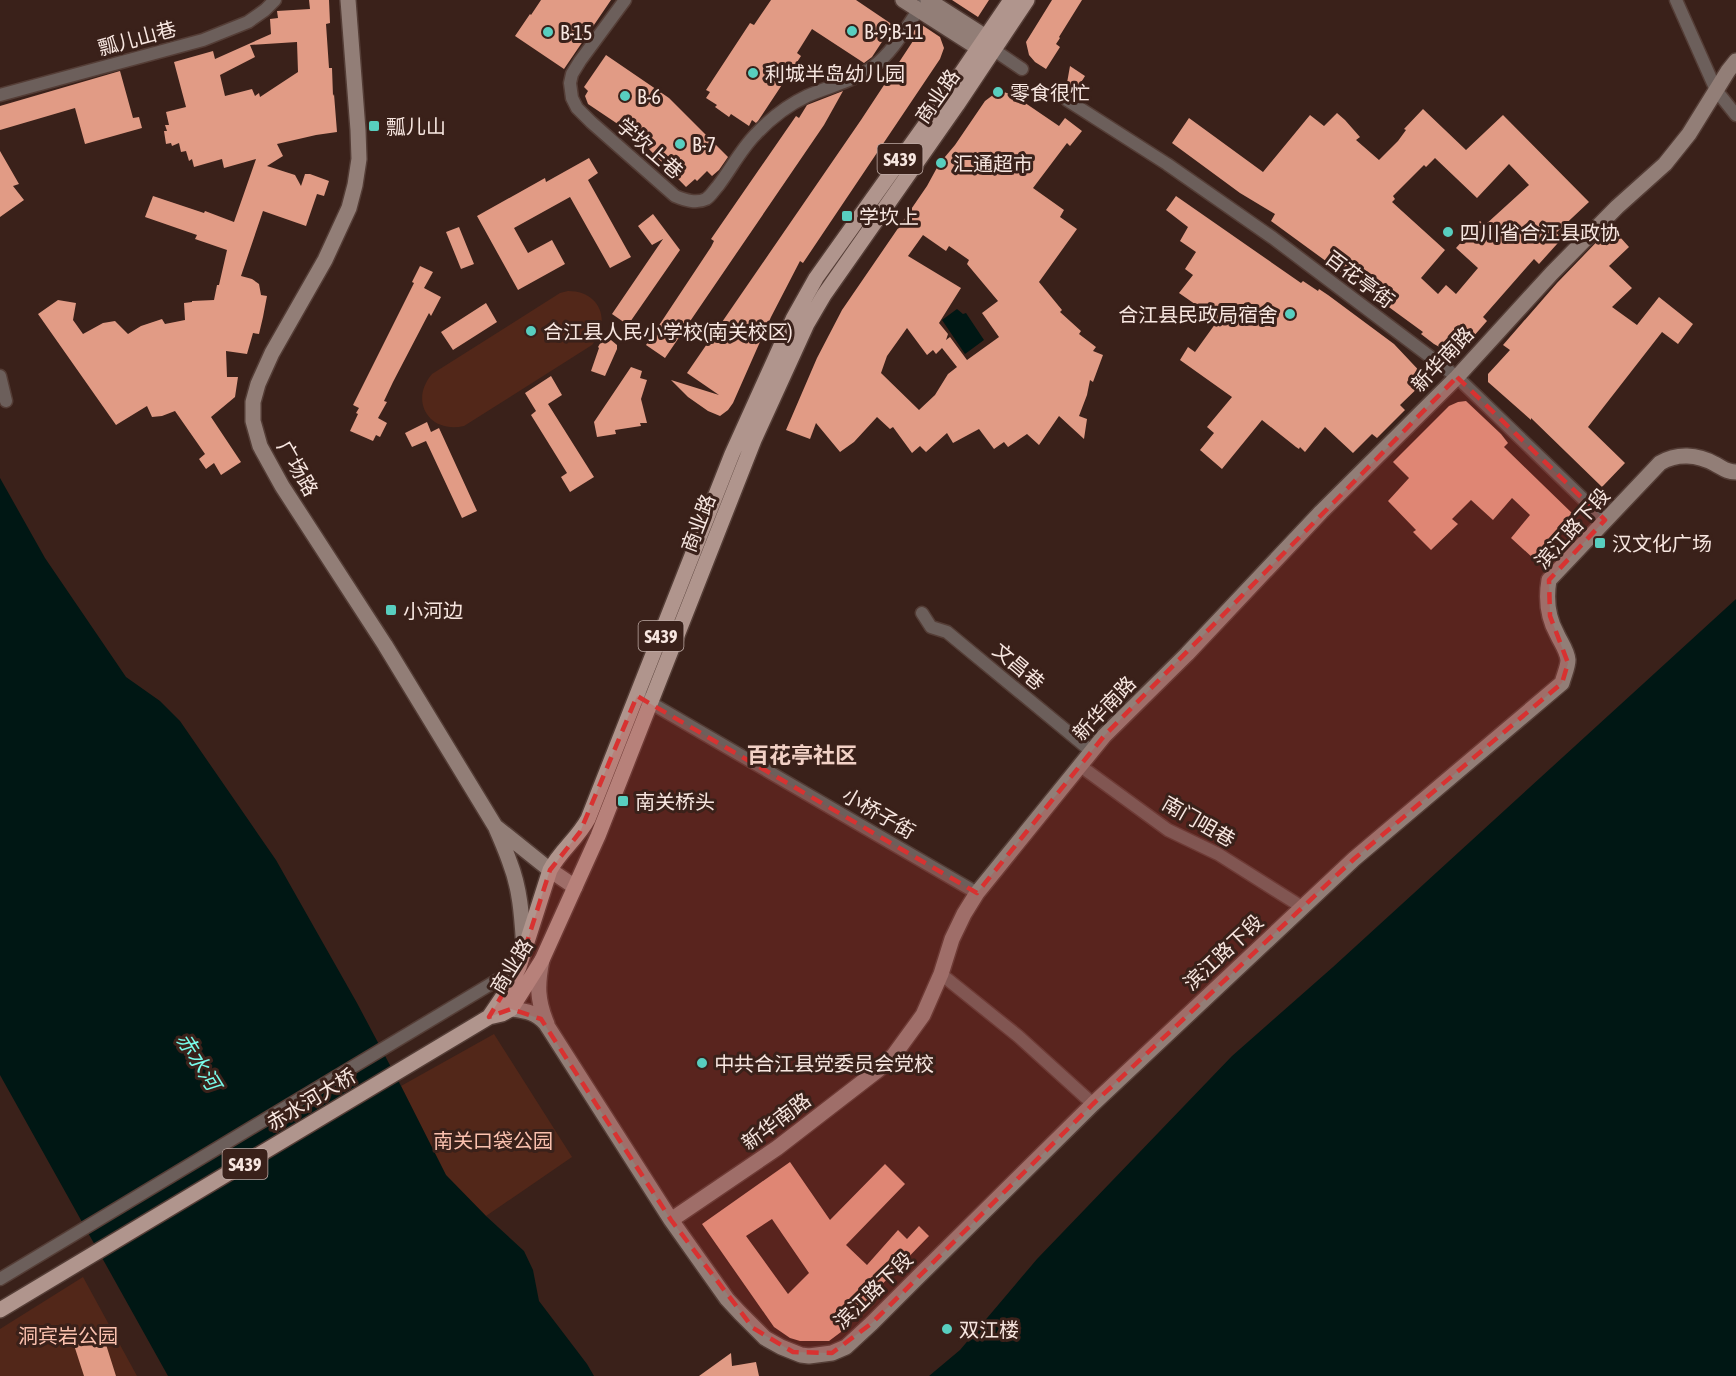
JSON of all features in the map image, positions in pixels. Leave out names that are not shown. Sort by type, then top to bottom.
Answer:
[{"type":"main road","name":"广场路","points":[[348,0],[358,130],[359,159],[355,185],[349,208],[325,260],[272,353],[258,384],[253,402],[253,421],[260,446],[282,486],[385,645],[495,826],[574,887]]},
{"type":"main road","points":[[903,0],[924,3],[986,45]]},
{"type":"main road","name":"商业路","points":[[489,1017],[510,986],[521,961],[550,870],[588,819],[644,699],[741,471],[807,324],[986,45],[1011,0]]},
{"type":"main road","name":"商业路","points":[[986,45],[1027,0]]},
{"type":"main road","name":"新华南路","points":[[671,1220],[777,1148],[894,1055],[915,1029],[931,999],[952,939],[976,893],[1079,765],[1321,512],[1457,377],[1552,273],[1617,207],[1665,164],[1689,134],[1736,62]]},
{"type":"main road","name":"滨江路下段","points":[[671,1220],[727,1299],[765,1338],[801,1355],[817,1356],[846,1347],[1094,1104],[1302,907],[1354,859],[1562,682],[1568,663],[1566,649],[1555,632],[1550,616],[1546,594],[1549,580],[1660,463],[1670,457],[1683,455],[1708,460],[1725,471],[1736,472]]},
{"type":"main road","name":"商业路","points":[[489,1017],[511,1009],[542,960],[598,836],[644,699]]},
{"type":"main road","points":[[495,826],[511,865],[519,896],[522,912],[521,961]]},
{"type":"main road","points":[[542,960],[538,996],[551,1032]]},
{"type":"main road","points":[[511,1009],[537,1015],[551,1032],[671,1220]]},
{"type":"main road","name":"赤水河大桥","points":[[0,1310],[489,1017]]},
{"type":"street","name":"瓢儿山巷","points":[[0,95],[203,40],[248,22],[275,0]]},
{"type":"street","name":"学坎上巷","points":[[625,0],[572,74],[570,83],[572,98],[577,108],[591,122],[675,196],[686,201],[699,202],[708,198],[752,138],[784,109],[874,67],[900,37],[924,3]]},
{"type":"street","points":[[1676,0],[1716,90],[1736,115]]},
{"type":"street","points":[[986,45],[1023,69]]},
{"type":"street","name":"百花亭街","points":[[1067,100],[1167,164],[1267,234],[1457,377],[1605,520]]},
{"type":"street","points":[[0,376],[6,401]]},
{"type":"street","name":"文昌巷","points":[[922,613],[931,627],[951,635],[1091,752]]},
{"type":"street","name":"小桥子街","points":[[644,699],[976,893]]},
{"type":"street","name":"南门咀巷","points":[[1079,765],[1168,830],[1218,854],[1302,907]]},
{"type":"street","name":"赤水河大桥","points":[[0,1279],[478,993],[521,961]]},
{"type":"street","points":[[941,974],[1018,1036],[1094,1104]]},
{"type":"highlighted area","points":[[1457,377],[1605,520],[1549,580],[1550,616],[1568,663],[1562,683],[1354,859],[1093,1104],[872,1323],[832,1353],[793,1352],[753,1328],[671,1220],[541,1019],[511,1009],[489,1017],[519,967],[550,870],[580,832],[637,696],[977,893],[1104,736]]},
{"type":"green space","points":[[568,291],[588,296],[600,309],[601,326],[592,345],[464,426],[441,425],[432,420],[426,413],[422,395],[425,384],[432,374],[560,293]]},
{"type":"green space","name":"南关口袋公园","points":[[494,1034],[572,1157],[486,1216],[446,1175],[401,1086]]},
{"type":"green space","name":"洞宾岩公园","points":[[83,1277],[137,1376],[0,1376],[0,1329]]},
{"type":"water","points":[[957,309],[963,314],[966,313],[984,340],[965,354],[942,320]]},
{"type":"water","name":"赤水河","points":[[0,478],[45,558],[126,677],[160,701],[180,721],[276,860],[357,1003],[446,1175],[524,1251],[533,1270],[539,1301],[594,1376],[168,1376],[0,1075]]},
{"type":"water","points":[[1736,599],[1736,1376],[929,1376],[960,1350],[1037,1259],[1232,1056],[1333,967]]},
{"type":"building","points":[[309,0],[329,0],[330,23],[326,24],[337,132],[277,144],[283,156],[267,166],[295,175],[301,186],[305,174],[329,181],[324,196],[317,194],[306,226],[263,211],[241,276],[259,284],[261,295],[267,296],[259,334],[253,333],[247,354],[226,351],[227,377],[238,377],[235,397],[211,417],[241,462],[221,475],[214,463],[206,469],[199,459],[205,454],[175,411],[152,417],[147,406],[116,425],[38,314],[58,300],[76,303],[73,320],[83,334],[103,323],[115,321],[128,334],[141,326],[162,319],[165,324],[185,320],[184,303],[214,300],[227,250],[195,239],[197,235],[145,217],[153,196],[234,222],[256,159],[224,168],[222,159],[194,167],[186,151],[181,152],[179,143],[172,146],[171,143],[166,144],[164,131],[167,131],[165,125],[169,125],[166,112],[186,107],[174,62],[213,51],[215,59],[271,34],[270,19],[278,18],[277,11],[310,9]],"holes":[[[297,42],[298,72],[260,97],[259,93],[255,96],[252,89],[225,96],[220,75],[255,57],[250,45]]]},
{"type":"building","name":"B-15","points":[[541,0],[611,0],[564,69],[515,36]]},
{"type":"building","points":[[771,0],[856,0],[893,25],[872,57],[864,63],[812,29],[797,53],[801,56],[758,121],[756,123],[752,120],[749,126],[731,114],[729,117],[715,107],[717,105],[706,98],[710,92],[706,90],[750,23],[754,25]]},
{"type":"building","points":[[952,0],[989,0],[978,17]]},
{"type":"building","points":[[1052,0],[1082,0],[1059,37],[1056,44],[1060,47],[1046,69],[1029,55],[1026,42]]},
{"type":"building","points":[[919,23],[940,37],[944,48],[940,59],[803,263],[800,261],[771,317],[733,403],[720,416],[708,411],[688,397],[671,380],[719,395],[687,373],[861,120],[913,41],[909,39]]},
{"type":"building","points":[[606,55],[669,98],[728,157],[719,170],[712,176],[707,171],[697,181],[695,179],[686,187],[647,147],[649,145],[588,104],[585,96],[588,91],[584,87]]},
{"type":"building","points":[[1070,66],[1085,76],[1077,89],[1067,83]]},
{"type":"building","points":[[120,71],[133,118],[139,117],[142,128],[85,144],[75,108],[0,130],[0,106]]},
{"type":"building","points":[[843,91],[824,125],[665,358],[646,345],[711,247],[714,241],[711,239],[796,116],[799,118],[807,105]]},
{"type":"building","points":[[1004,92],[1015,96],[1059,126],[1065,118],[1082,131],[1070,146],[1067,143],[1033,188],[1064,210],[1060,217],[1077,229],[1039,282],[1062,310],[1060,312],[1081,331],[1079,334],[1096,347],[1093,351],[1103,355],[1093,382],[1090,380],[1079,416],[1087,419],[1084,439],[1059,416],[1039,445],[1027,434],[1008,447],[1004,442],[994,449],[979,429],[953,443],[947,433],[926,452],[920,446],[912,453],[893,427],[890,429],[877,417],[854,442],[840,452],[816,423],[810,439],[786,430],[817,358],[842,310],[927,186],[939,164],[985,101],[993,95]],"holes":[[[923,235],[946,251],[949,246],[969,260],[967,264],[998,301],[982,313],[999,337],[967,360],[950,337],[946,340],[948,334],[939,323],[961,288],[908,256]],[[907,328],[927,355],[933,350],[936,354],[942,348],[957,367],[948,374],[935,395],[919,410],[881,373],[887,356]]]},
{"type":"building","points":[[1423,109],[1466,150],[1503,115],[1589,202],[1556,233],[1562,238],[1539,264],[1534,259],[1483,317],[1487,321],[1458,354],[1434,344],[1421,334],[1423,332],[1271,221],[1275,214],[1240,193],[1172,143],[1189,118],[1263,172],[1310,115],[1324,126],[1337,113],[1360,137],[1356,140],[1379,160],[1398,141],[1406,130],[1404,129]],"holes":[[[1435,158],[1477,198],[1509,164],[1529,185],[1485,225],[1480,221],[1456,248],[1478,268],[1456,294],[1446,285],[1438,294],[1421,278],[1445,250],[1392,202],[1395,199],[1393,196],[1424,165],[1426,167]]]},
{"type":"building","points":[[0,151],[19,184],[13,186],[24,200],[0,217]]},
{"type":"building","points":[[589,158],[598,173],[588,180],[631,257],[610,268],[570,197],[514,228],[528,253],[552,240],[565,264],[518,290],[477,216],[545,178],[546,182]]},
{"type":"building","points":[[1176,196],[1301,283],[1303,281],[1328,295],[1394,344],[1427,379],[1400,405],[1405,410],[1377,438],[1372,434],[1353,453],[1325,427],[1305,452],[1262,420],[1222,469],[1200,450],[1214,433],[1207,427],[1232,397],[1180,360],[1188,347],[1195,352],[1218,320],[1179,293],[1193,275],[1185,269],[1196,252],[1180,241],[1188,227],[1166,210]]},
{"type":"building","points":[[653,214],[680,250],[628,325],[612,314],[663,239],[652,245],[638,226]]},
{"type":"building","points":[[459,227],[474,264],[461,269],[446,232]]},
{"type":"building","points":[[1611,227],[1629,247],[1609,266],[1632,288],[1612,307],[1637,325],[1659,297],[1693,324],[1678,344],[1662,332],[1588,427],[1625,463],[1602,487],[1531,418],[1531,420],[1488,382],[1488,374],[1510,350],[1503,345],[1557,283]]},
{"type":"building","points":[[420,266],[433,272],[424,288],[441,297],[431,316],[429,313],[384,401],[387,402],[378,418],[387,423],[380,437],[376,435],[373,441],[350,431],[359,408],[353,405],[414,283],[412,282]]},
{"type":"building","points":[[486,303],[497,322],[453,350],[441,332]]},
{"type":"building","points":[[605,335],[617,345],[617,349],[605,376],[591,371],[598,347]]},
{"type":"building","points":[[631,367],[642,371],[640,378],[647,380],[641,399],[647,423],[615,430],[616,434],[597,437],[594,422]]},
{"type":"building","points":[[551,376],[562,395],[548,404],[594,477],[570,492],[561,477],[567,473],[531,415],[536,411],[525,393]]},
{"type":"building","points":[[1466,401],[1501,434],[1508,443],[1504,447],[1575,516],[1534,559],[1511,538],[1530,515],[1512,498],[1493,520],[1471,500],[1452,519],[1458,524],[1431,550],[1413,532],[1416,530],[1388,501],[1409,478],[1393,462],[1449,406]]},
{"type":"building","points":[[427,422],[431,432],[439,428],[477,511],[462,518],[426,441],[412,447],[405,433]]},
{"type":"building","points":[[790,1162],[830,1220],[885,1164],[905,1184],[846,1245],[867,1265],[898,1230],[907,1239],[919,1226],[929,1236],[859,1308],[862,1310],[841,1332],[829,1341],[800,1341],[790,1338],[774,1327],[702,1224]],"holes":[[[772,1219],[809,1273],[788,1294],[746,1236]]]},
{"type":"building","points":[[103,1335],[116,1376],[84,1376],[74,1345]]},
{"type":"building","points":[[731,1353],[732,1366],[756,1362],[759,1376],[699,1376]]},
{"type":"place","name":"B-9;B-11","points":[[852,31]]},
{"type":"place","name":"B-15","points":[[548,32]]},
{"type":"place","name":"利城半岛幼儿园","points":[[753,73]]},
{"type":"place","name":"零食很忙","points":[[998,92]]},
{"type":"place","name":"B-6","points":[[625,96]]},
{"type":"place","name":"瓢儿山","points":[[374,126]]},
{"type":"place","name":"B-7","points":[[680,144]]},
{"type":"place","name":"汇通超市","points":[[941,163]]},
{"type":"place","name":"学坎上","points":[[847,216]]},
{"type":"place","name":"四川省合江县政协","points":[[1448,232]]},
{"type":"place","name":"合江县民政局宿舍","points":[[1290,314]]},
{"type":"place","name":"合江县人民小学校(南关校区)","points":[[531,331]]},
{"type":"place","name":"汉文化广场","points":[[1600,543]]},
{"type":"place","name":"小河边","points":[[391,610]]},
{"type":"place","name":"南关桥头","points":[[623,801]]},
{"type":"place","name":"中共合江县党委员会党校","points":[[702,1063]]},
{"type":"place","name":"双江楼","points":[[947,1329]]},
{"type":"district","name":"百花亭社区","points":[[802,755]]}]
